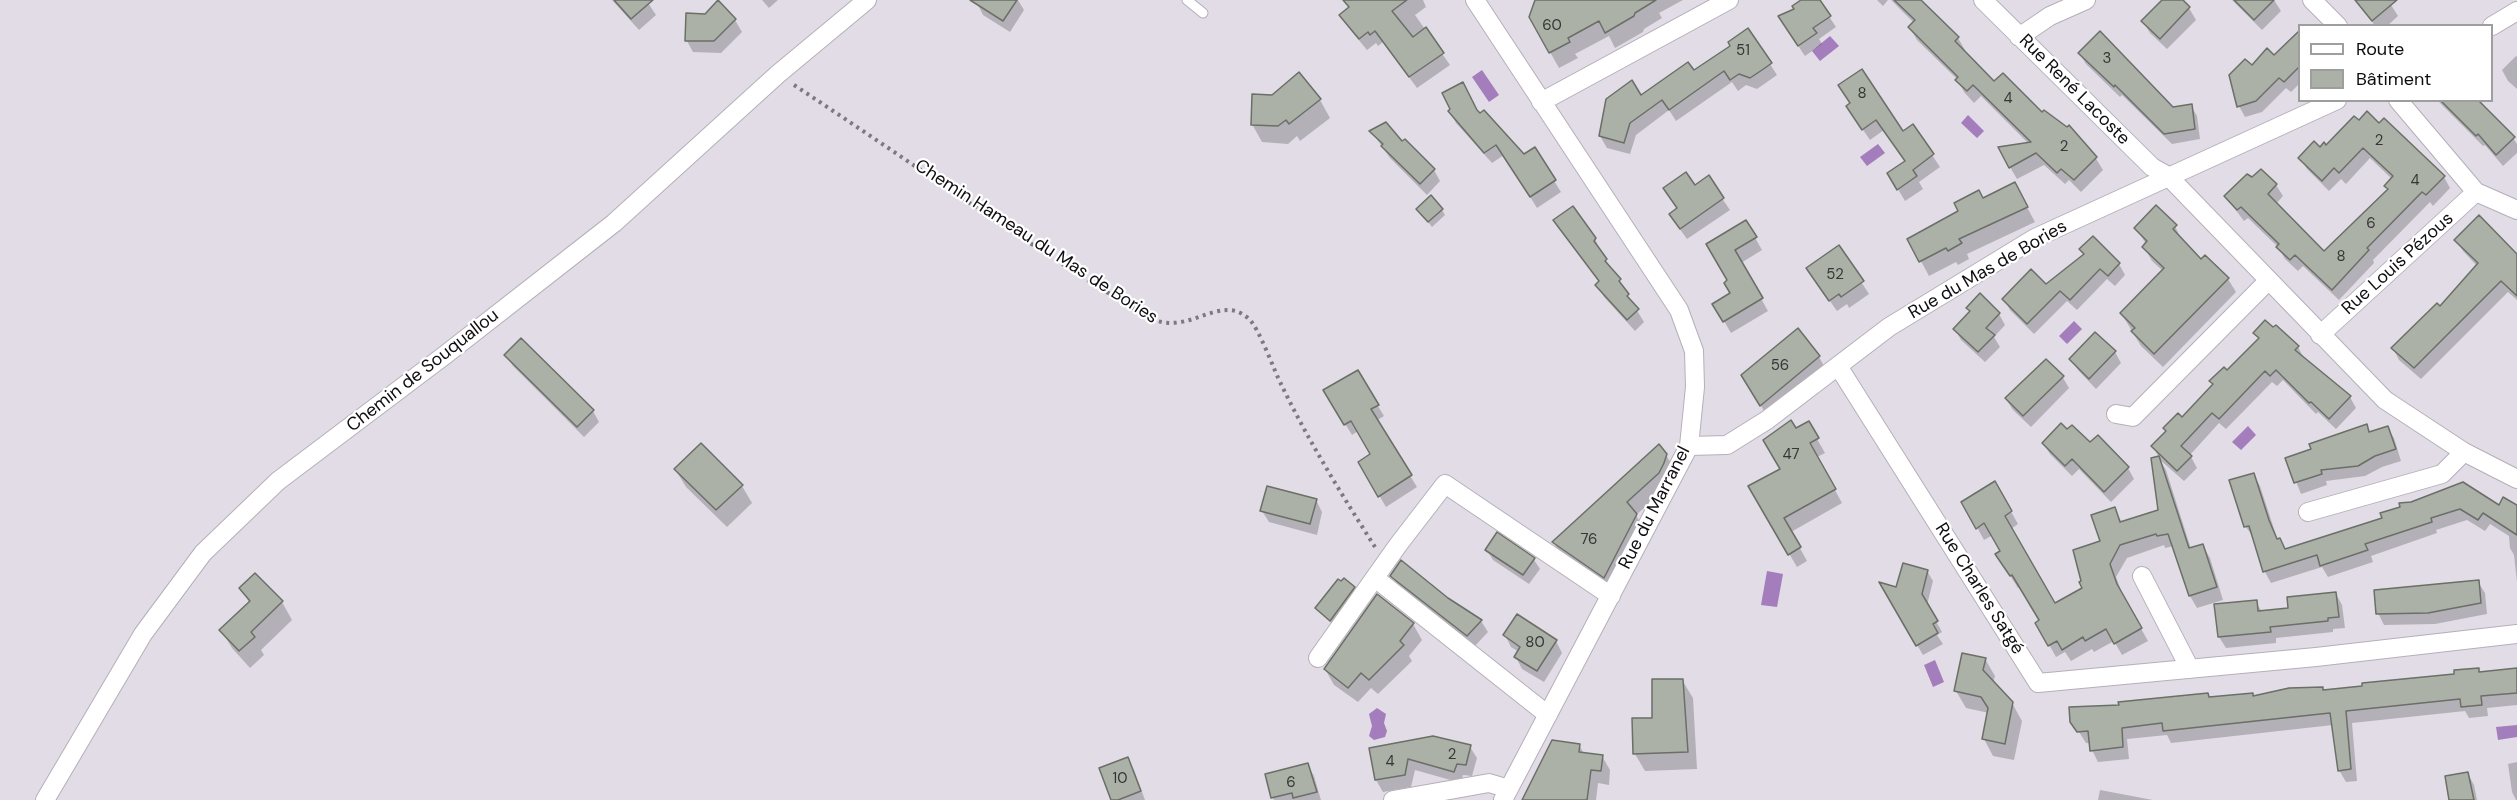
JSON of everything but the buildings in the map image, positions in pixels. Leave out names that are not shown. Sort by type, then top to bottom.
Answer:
[{"type":"street","name":"Chemin de Souquallou","points":[[45,800],[143,634],[203,553],[278,481],[614,223],[778,74],[867,0]]},
{"type":"street","name":"Rue du Marranel","points":[[1474,0],[1678,310],[1694,351],[1695,387],[1689,446],[1506,794]]},
{"type":"street","points":[[1541,102],[1729,0]]},
{"type":"street","name":"Rue René Lacoste","points":[[1983,0],[2152,167],[2168,176]]},
{"type":"street","points":[[2019,37],[2050,16],[2085,0]]},
{"type":"street","points":[[2312,0],[2336,24]]},
{"type":"street","points":[[2493,25],[2517,11]]},
{"type":"street","name":"Rue du Mas de Bories","points":[[1689,446],[1727,444],[1767,420],[1889,327],[2035,238],[2333,102]]},
{"type":"street","points":[[2400,102],[2476,192],[2517,210]]},
{"type":"street","points":[[2168,176],[2385,400],[2464,452],[2517,479]]},
{"type":"street","name":"Rue Louis Pézous","points":[[2320,335],[2476,192]]},
{"type":"street","points":[[2116,414],[2133,417],[2268,281]]},
{"type":"street","name":"Rue Charles Satgé","points":[[1838,366],[2038,683],[2517,634]]},
{"type":"street","points":[[2308,512],[2442,474],[2464,452]]},
{"type":"street","points":[[1318,658],[1380,570],[1445,484],[1611,596]]},
{"type":"street","points":[[1380,570],[1548,715]]},
{"type":"street","points":[[2142,576],[2190,669]]},
{"type":"street","points":[[1393,800],[1489,783],[1506,794]]},
{"type":"lane","points":[[1187,0],[1203,13]]},
{"type":"path","name":"Chemin Hameau du Mas de Bories","points":[[778,74],[1089,281],[1149,318],[1163,324],[1182,323],[1222,309],[1239,310],[1251,320],[1282,387],[1380,570]]},
{"type":"shaded area","points":[[1830,36],[1839,46],[1820,61],[1812,51]]},
{"type":"shaded area","points":[[1482,70],[1499,95],[1489,102],[1472,77]]},
{"type":"shaded area","points":[[1968,115],[1984,131],[1977,138],[1961,123]]},
{"type":"shaded area","points":[[1878,144],[1885,153],[1867,166],[1860,157]]},
{"type":"shaded area","points":[[2074,321],[2082,329],[2067,344],[2059,336]]},
{"type":"shaded area","points":[[2248,426],[2256,435],[2241,450],[2232,442]]},
{"type":"shaded area","points":[[1767,571],[1783,574],[1777,607],[1761,605]]},
{"type":"shaded area","points":[[1935,660],[1944,682],[1933,687],[1924,665]]},
{"type":"shaded area","points":[[1377,708],[1386,714],[1384,723],[1387,731],[1385,737],[1374,740],[1369,736],[1372,726],[1369,714]]},
{"type":"shaded area","points":[[2517,725],[2517,737],[2498,740],[2496,727]]}]
